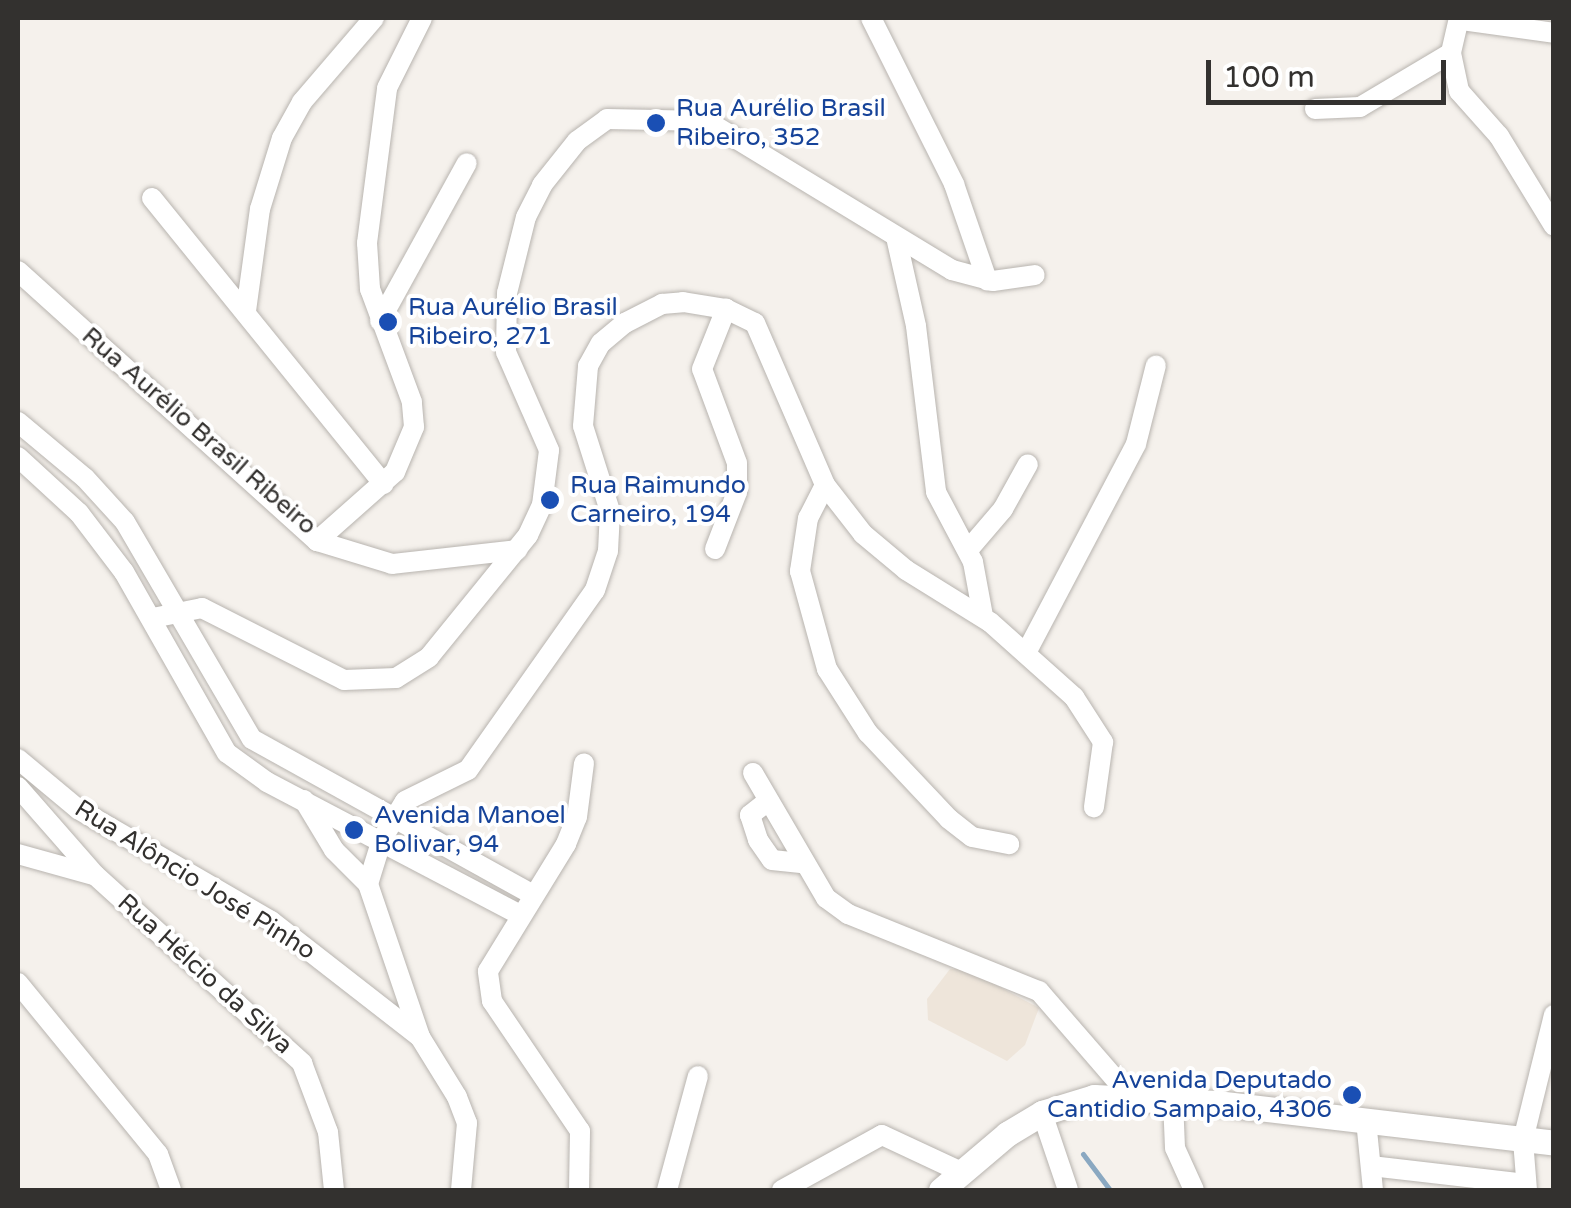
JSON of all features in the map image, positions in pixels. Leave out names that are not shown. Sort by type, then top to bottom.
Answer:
[{"type":"main road","points":[[949,1180],[1042,1113],[1094,1097],[1172,1100],[1554,1143]]},
{"type":"street","points":[[246,311],[255,232],[282,138],[302,102],[374,18]]},
{"type":"street","name":"Rua Aurélio Brasil Ribeiro","points":[[18,271],[317,540],[384,484],[404,456],[414,416],[380,322],[367,243],[375,148],[387,88],[422,18]]},
{"type":"street","points":[[871,18],[954,184],[987,280]]},
{"type":"street","points":[[1554,32],[1460,19],[1451,53],[1458,92],[1499,136],[1554,226]]},
{"type":"street","points":[[1315,109],[1360,106],[1451,53]]},
{"type":"street","points":[[154,618],[176,609],[218,613],[344,680],[386,680],[429,657],[517,550],[542,505],[550,467],[542,430],[506,352],[507,292],[526,216],[565,153],[607,119],[694,116],[952,270],[987,280],[1035,275]]},
{"type":"street","points":[[380,322],[466,163]]},
{"type":"street","points":[[152,198],[384,484]]},
{"type":"street","points":[[896,237],[916,326],[936,492],[979,576],[983,616]]},
{"type":"street","points":[[368,884],[382,839],[404,801],[468,770],[585,608],[603,571],[610,511],[583,426],[584,387],[597,348],[662,304],[732,311],[767,340],[825,485],[875,544],[983,616],[1027,651],[1097,726],[1103,774],[1094,807]]},
{"type":"street","points":[[715,549],[737,492],[737,463],[702,370],[732,311]]},
{"type":"street","points":[[1027,651],[1049,620],[1136,444],[1156,364]]},
{"type":"street","points":[[18,422],[110,503],[252,739],[534,895]]},
{"type":"street","points":[[18,457],[88,523],[154,618],[194,702],[228,753],[304,800],[520,914]]},
{"type":"street","points":[[968,550],[1003,509],[1028,464]]},
{"type":"street","points":[[825,485],[808,518],[800,571],[828,669],[868,733],[949,819],[972,837],[1010,844]]},
{"type":"street","points":[[317,540],[392,564],[517,550]]},
{"type":"street","name":"Rua Alôncio José Pinho","points":[[18,759],[78,809],[271,922],[420,1037]]},
{"type":"street","points":[[580,1190],[580,1132],[492,1002],[488,971],[577,818],[584,763]]},
{"type":"street","points":[[754,773],[801,863],[826,898],[848,914],[1039,990],[1129,1096]]},
{"type":"street","name":"Rua Hélcio da Silva","points":[[18,787],[95,875],[302,1063],[328,1132],[334,1190]]},
{"type":"street","points":[[304,800],[334,850],[368,884],[420,1037],[467,1123],[461,1190]]},
{"type":"street","points":[[18,854],[95,875]]},
{"type":"street","points":[[18,983],[158,1154],[171,1190]]},
{"type":"street","points":[[1370,1166],[1527,1187],[1522,1140],[1544,1092],[1554,1015]]},
{"type":"street","points":[[668,1190],[698,1076]]},
{"type":"street","points":[[1172,1100],[1175,1148],[1194,1190]]},
{"type":"street","points":[[1042,1113],[1068,1190]]},
{"type":"street","points":[[1360,1119],[1373,1190]]},
{"type":"street","points":[[782,1190],[882,1135],[949,1180]]},
{"type":"shaded area","points":[[950,969],[966,969],[1039,1008],[1025,1045],[1007,1061],[928,1020],[927,999]]},
{"type":"waterway","points":[[1083,1154],[1110,1190]]},
{"type":"place","name":"Rua Aurélio Brasil Ribeiro, 352","points":[[656,123]]},
{"type":"place","name":"Rua Aurélio Brasil Ribeiro, 271","points":[[388,322]]},
{"type":"place","name":"Rua Raimundo Carneiro, 194","points":[[550,500]]},
{"type":"place","name":"Avenida Manoel Bolivar, 94","points":[[354,830]]},
{"type":"place","name":"Avenida Deputado Cantidio Sampaio, 4306","points":[[1352,1095]]}]
